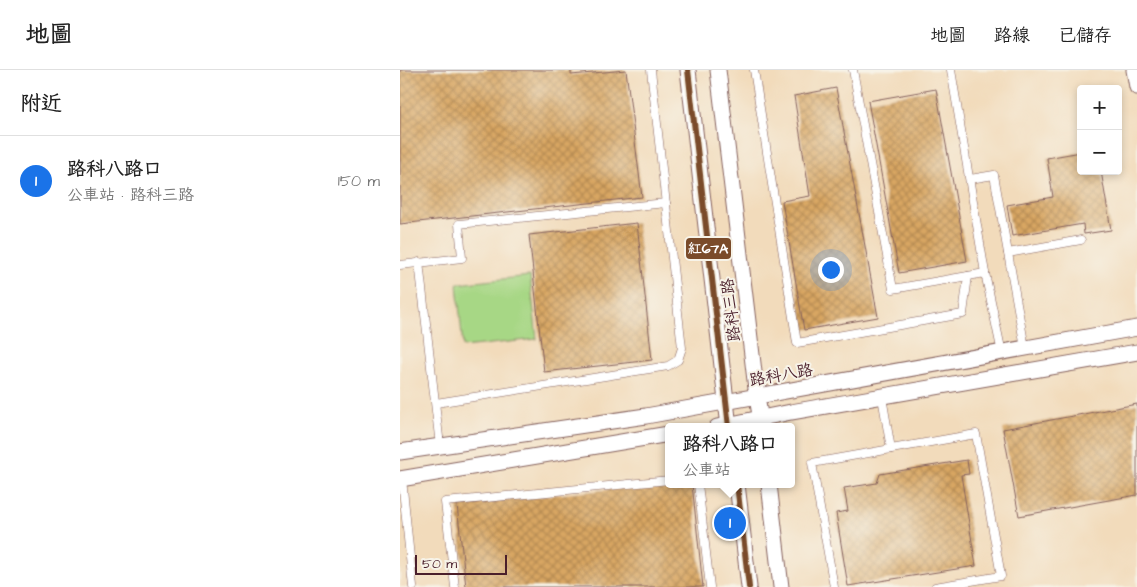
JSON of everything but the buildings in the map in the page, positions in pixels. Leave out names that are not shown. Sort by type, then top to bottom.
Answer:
[{"type":"street","name":"路科三路","points":[[688,70],[725,402],[724,423]]},
{"type":"street","name":"路科三路","points":[[718,70],[761,423]]},
{"type":"street","points":[[1134,70],[1137,87]]},
{"type":"street","name":"路科八路","points":[[400,452],[646,416],[1137,328]]},
{"type":"street","points":[[761,423],[791,412],[1137,352]]},
{"type":"street","points":[[401,479],[665,435]]},
{"type":"street","points":[[737,488],[749,587]]},
{"type":"street","points":[[769,488],[781,587]]},
{"type":"lane","points":[[436,403],[668,366],[678,360],[682,348],[652,70]]},
{"type":"lane","points":[[754,70],[797,343],[963,314],[968,276]]},
{"type":"lane","points":[[853,70],[893,288],[985,273]]},
{"type":"lane","points":[[950,70],[985,273],[1002,353]]},
{"type":"lane","points":[[970,179],[994,175],[1025,348]]},
{"type":"lane","points":[[400,265],[462,258],[459,224],[666,203]]},
{"type":"lane","points":[[1008,253],[1081,240]]},
{"type":"lane","points":[[419,262],[440,446]]},
{"type":"lane","points":[[882,397],[891,449]]},
{"type":"lane","points":[[834,587],[812,463],[976,434],[1001,576],[936,587]]},
{"type":"lane","points":[[401,479],[413,587]]},
{"type":"lane","points":[[455,587],[445,502],[665,480]]},
{"type":"lane","points":[[698,488],[710,587]]},
{"type":"green space","points":[[530,276],[537,339],[463,347],[457,284]]},
{"type":"transit line","name":"紅67A","points":[[688,70],[729,423]]},
{"type":"transit line","name":"紅67A","points":[[737,488],[749,587]]},
{"type":"place","name":"路科八路口","points":[[730,523]]}]
